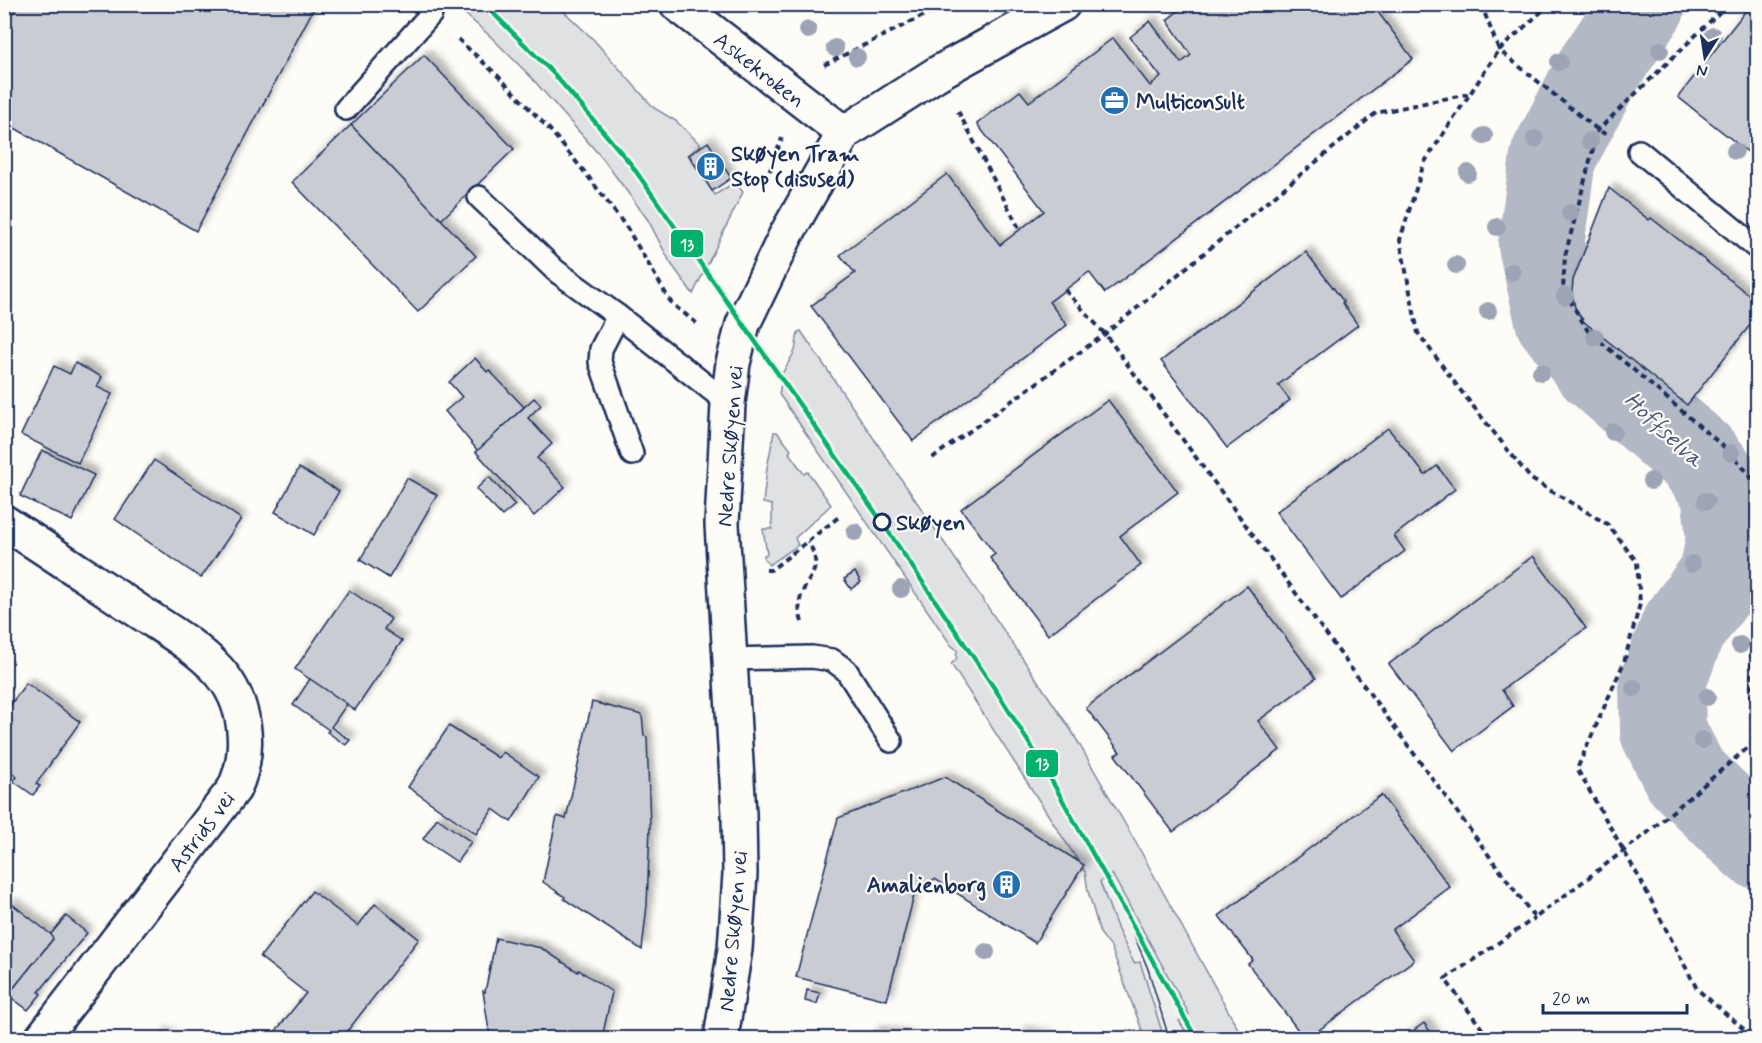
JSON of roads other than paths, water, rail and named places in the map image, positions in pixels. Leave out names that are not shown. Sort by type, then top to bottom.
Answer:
[{"type":"street","name":"Askekroken","points":[[677,4],[844,133]]},
{"type":"street","name":"Nedre Skøyen vei","points":[[721,1038],[735,948],[740,874],[739,814],[722,524],[728,403],[743,324],[786,235],[844,133],[938,73],[1063,4]]},
{"type":"street","name":"Astrids vei","points":[[4,522],[164,628],[218,670],[233,691],[243,720],[246,742],[241,775],[234,789],[42,1038]]},
{"type":"lane","points":[[346,109],[431,14]]},
{"type":"lane","points":[[1639,151],[1758,249]]},
{"type":"lane","points":[[479,197],[556,271],[618,316],[728,403]]},
{"type":"lane","points":[[618,316],[601,349],[600,362],[632,454]]},
{"type":"lane","points":[[729,659],[812,657],[832,660],[846,670],[891,741]]},
{"type":"waterway","name":"Hoffselva","points":[[1643,4],[1598,71],[1553,157],[1541,245],[1558,319],[1597,368],[1697,456],[1724,489],[1729,539],[1722,575],[1683,628],[1662,684],[1663,731],[1685,775],[1758,846]]},
{"type":"tram line","points":[[1119,899],[1148,969],[1169,1038]]},
{"type":"place","name":"Multiconsult","points":[[1115,101]]},
{"type":"place","name":"Skøyen Tram Stop (disused)","points":[[710,166]]},
{"type":"place","name":"Skøyen","points":[[882,522]]},
{"type":"place","name":"Amalienborg","points":[[1007,884]]}]
